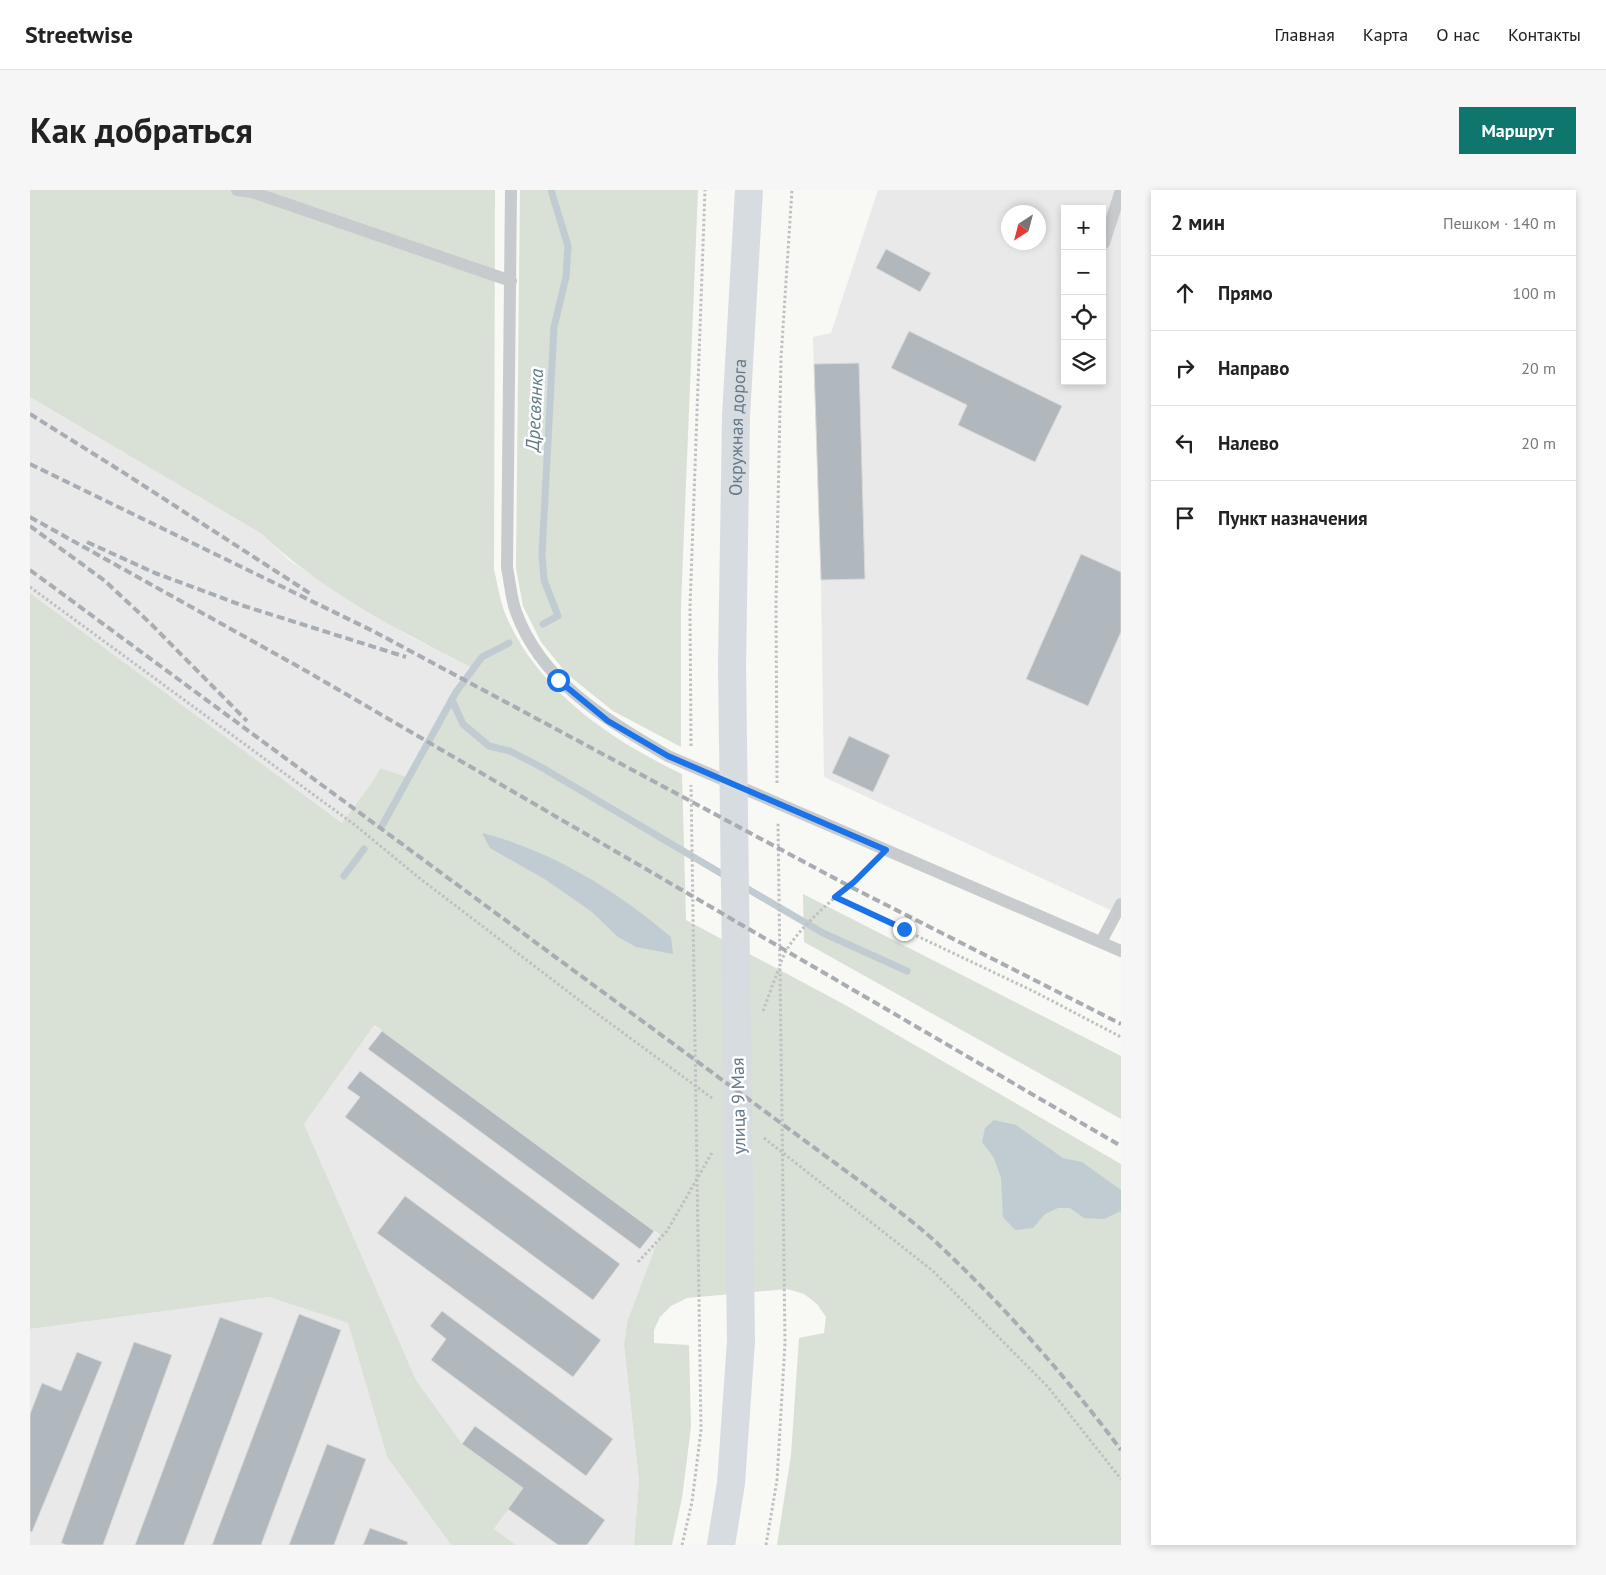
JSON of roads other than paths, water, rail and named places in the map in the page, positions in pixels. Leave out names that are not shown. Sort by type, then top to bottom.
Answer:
[{"type":"main road","name":"Окружная дорога","points":[[732,666],[736,416],[749,190]]},
{"type":"main road","name":"улица 9 Мая","points":[[721,1545],[731,1483],[741,1341],[732,666]]},
{"type":"lane","points":[[237,190],[252,192],[510,281]]},
{"type":"lane","points":[[511,190],[507,568],[516,612],[531,645],[558,680],[608,721],[668,756],[1121,951]]},
{"type":"lane","points":[[1106,237],[1121,190]]},
{"type":"lane","points":[[1101,942],[1121,904]]},
{"type":"waterway","name":"Дресвянка","points":[[543,624],[558,616],[544,580],[542,554],[554,327],[566,277],[568,246],[551,190]]},
{"type":"waterway","points":[[383,824],[456,692],[482,657],[509,643]]},
{"type":"waterway","points":[[452,700],[463,724],[489,746],[510,751],[541,767],[729,878]]},
{"type":"waterway","points":[[344,876],[364,849]]},
{"type":"waterway","points":[[741,885],[823,933],[907,971]]},
{"type":"railway","points":[[30,414],[311,594]]},
{"type":"railway","points":[[30,464],[373,631],[849,886],[1121,1024]]},
{"type":"railway","points":[[30,517],[308,672],[1121,1146]]},
{"type":"railway","points":[[30,526],[105,581],[150,623],[247,721]]},
{"type":"railway","points":[[87,542],[155,573],[244,606],[406,657]]},
{"type":"railway","points":[[30,570],[914,1223],[965,1270],[1012,1319],[1079,1396],[1121,1450]]}]
